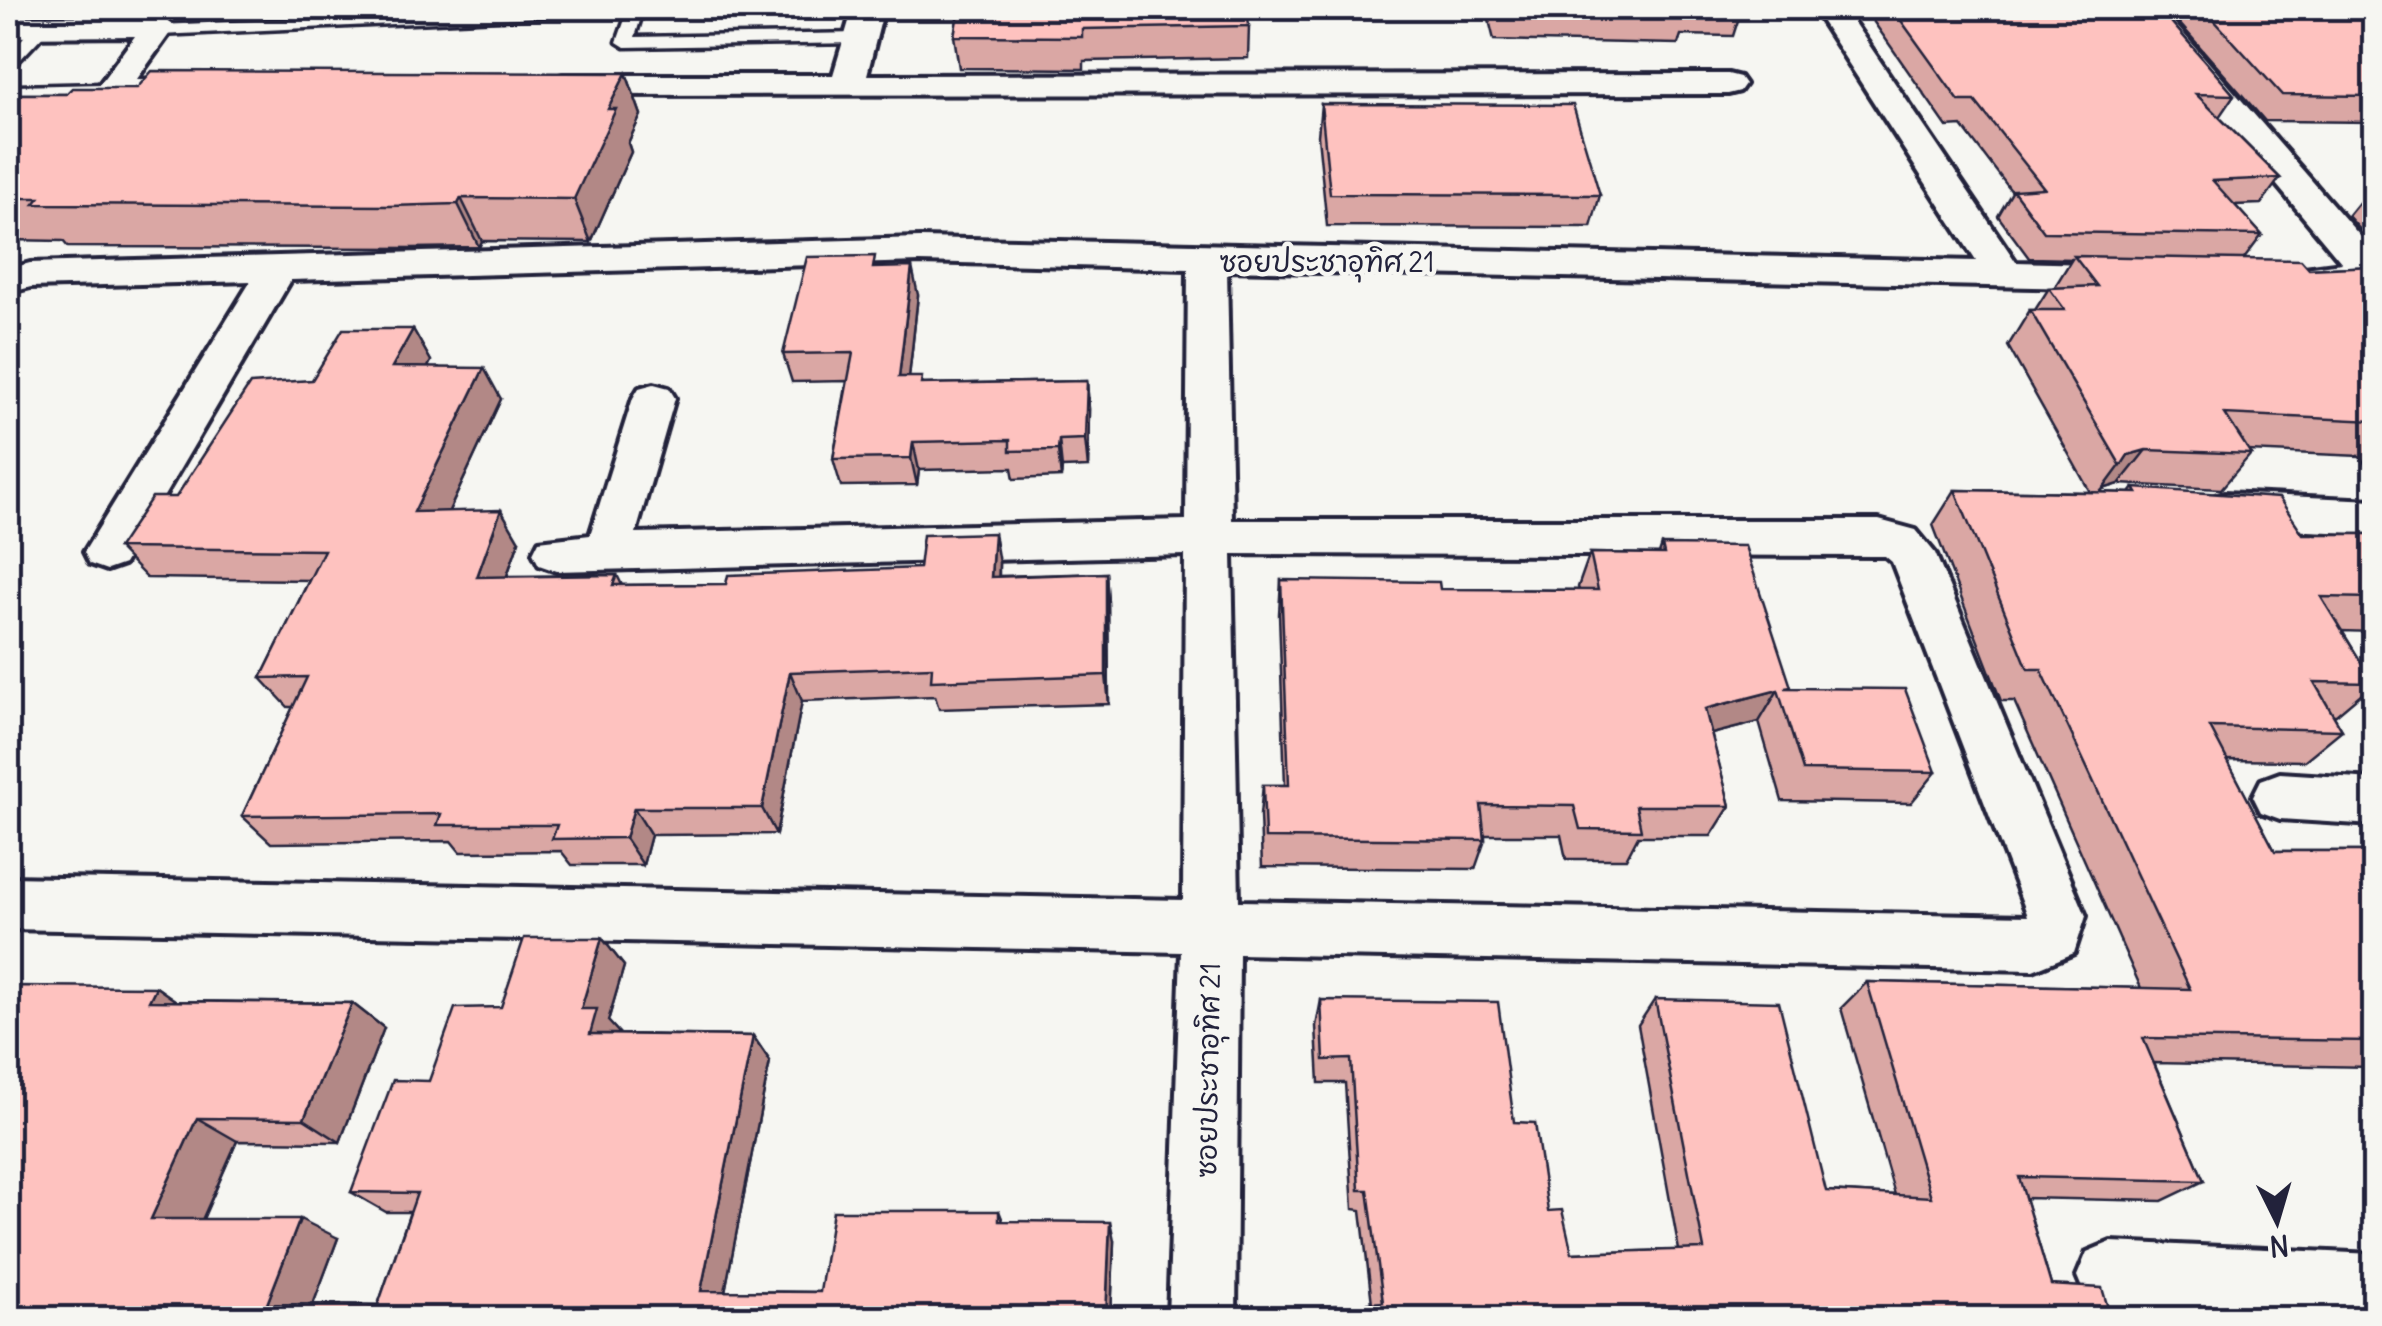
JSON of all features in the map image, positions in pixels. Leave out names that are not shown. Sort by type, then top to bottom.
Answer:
[{"type":"street","points":[[1829,8],[2004,274]]},
{"type":"street","points":[[2144,8],[2362,262],[2353,276],[2328,281],[2252,279]]},
{"type":"street","points":[[848,82],[864,23]]},
{"type":"street","points":[[8,28],[144,24],[160,30],[113,89]]},
{"type":"street","points":[[534,86],[848,82],[1728,84]]},
{"type":"street","points":[[113,89],[220,89]]},
{"type":"street","points":[[8,281],[30,275],[920,250],[1208,258]]},
{"type":"street","name":"ซอยประชาอุทิศ 21","points":[[1202,1318],[1212,924],[1208,258],[2176,278]]},
{"type":"street","points":[[107,552],[278,269]]},
{"type":"street","points":[[608,552],[654,398]]},
{"type":"street","points":[[2178,508],[2374,517]]},
{"type":"street","points":[[8,903],[2032,943],[2054,934],[2057,916],[1912,553],[1900,542],[1880,537],[1210,537],[556,553]]},
{"type":"street","points":[[2280,796],[2374,802]]},
{"type":"street","points":[[2111,1276],[2374,1288]]},
{"type":"lane","points":[[693,8],[636,9],[625,42],[864,23]]},
{"type":"lane","points":[[160,30],[555,12]]},
{"type":"lane","points":[[8,62],[42,27]]},
{"type":"lane","points":[[8,71],[17,77],[12,95],[113,89]]},
{"type":"building","points":[[959,8],[1247,8],[1249,26],[1082,29],[1082,37],[954,36]]},
{"type":"building","points":[[1498,8],[1682,8],[1686,17],[1499,13]]},
{"type":"building","points":[[1892,8],[2159,8],[2234,95],[2196,94],[2280,178],[2213,181],[2262,235],[2044,232],[2013,190],[2044,188],[1975,101],[1959,101]]},
{"type":"building","points":[[2203,8],[2374,8],[2374,96],[2282,95]]},
{"type":"building","points":[[152,71],[626,73],[608,109],[616,109],[574,199],[461,198],[458,204],[390,206],[34,204],[39,198],[8,198],[8,94],[66,94],[72,88],[137,88]]},
{"type":"building","points":[[1321,104],[1573,105],[1600,195],[1330,194]]},
{"type":"building","points":[[875,256],[873,268],[912,267],[899,377],[922,377],[921,384],[1087,381],[1085,439],[1059,440],[1058,450],[1010,451],[1010,440],[913,442],[911,458],[833,459],[853,353],[783,354],[807,257]]},
{"type":"building","points":[[2074,256],[2301,260],[2309,269],[2374,266],[2374,421],[2225,414],[2251,454],[2146,450],[2128,455],[2121,466],[2030,310],[2065,310],[2049,288],[2097,286]]},
{"type":"building","points":[[343,329],[413,329],[392,367],[484,368],[414,512],[501,510],[477,577],[617,575],[613,585],[726,584],[728,575],[919,568],[923,535],[994,533],[991,577],[1106,573],[1106,675],[931,681],[932,667],[790,672],[762,808],[634,808],[625,838],[552,839],[557,825],[437,825],[441,814],[242,816],[307,677],[261,678],[324,550],[118,548],[152,497],[176,497],[250,384],[312,380]]},
{"type":"building","points":[[2134,488],[2279,498],[2303,534],[2374,534],[2374,598],[2321,597],[2374,683],[2314,682],[2342,730],[2210,727],[2275,851],[2374,851],[2374,1041],[2143,1038],[2204,1181],[2019,1177],[2051,1285],[2102,1288],[2111,1318],[1324,1318],[1322,1307],[1383,1302],[1368,1190],[1359,1190],[1351,1059],[1324,1060],[1321,1000],[1498,1002],[1514,1122],[1535,1123],[1548,1211],[1562,1210],[1572,1253],[1704,1249],[1655,999],[1779,1002],[1826,1191],[1931,1197],[1867,982],[2190,989],[2041,669],[2028,669],[1955,490],[2137,493]]},
{"type":"building","points":[[1662,545],[1745,546],[1791,687],[1785,688],[1905,689],[1936,772],[1803,770],[1778,690],[1705,709],[1730,806],[1636,806],[1641,830],[1580,829],[1574,806],[1481,805],[1485,840],[1265,838],[1263,785],[1289,785],[1281,580],[1439,582],[1440,589],[1598,590],[1590,553],[1664,554]]},
{"type":"building","points":[[524,938],[602,938],[581,1009],[597,1009],[590,1034],[753,1036],[701,1291],[820,1292],[833,1211],[999,1211],[999,1221],[1110,1222],[1106,1318],[8,1318],[8,986],[156,987],[149,1001],[352,1003],[304,1119],[197,1118],[151,1219],[300,1219],[267,1304],[378,1305],[417,1193],[351,1192],[393,1080],[429,1081],[455,1008],[501,1007]]}]
